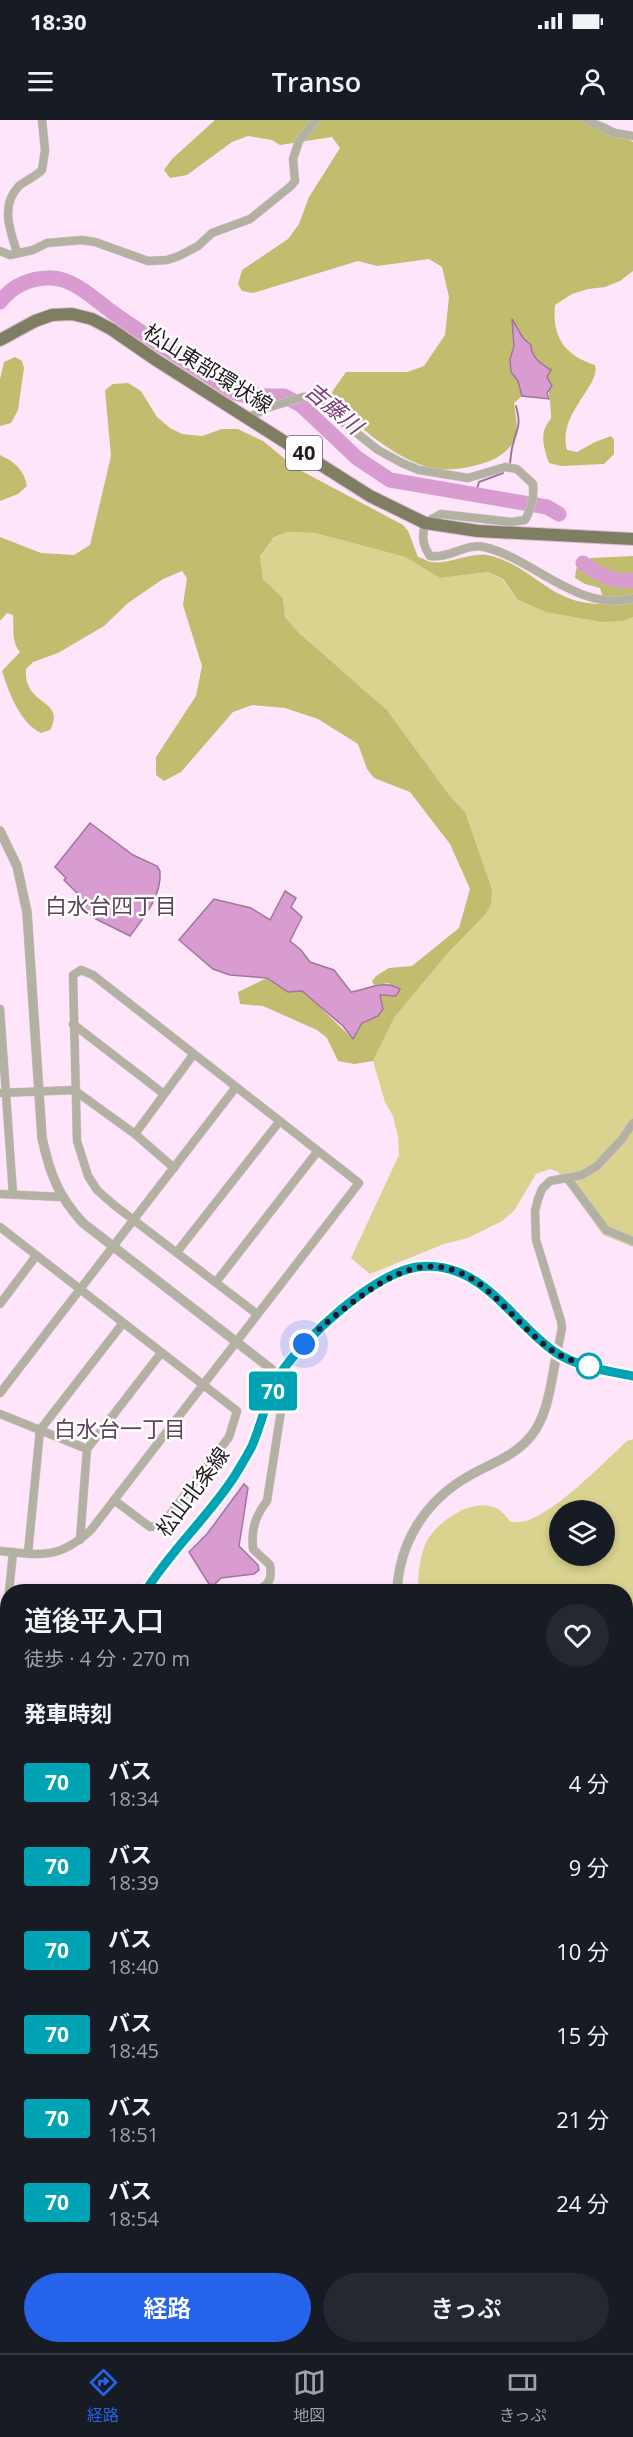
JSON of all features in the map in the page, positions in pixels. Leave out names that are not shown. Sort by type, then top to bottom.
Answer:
[{"type":"main road","name":"松山東部環状線","points":[[0,340],[35,321],[52,315],[72,314],[92,319],[370,496],[425,523],[478,531],[633,539]]},
{"type":"main road","name":"松山北条線","points":[[149,1584],[167,1558],[233,1479],[251,1446],[279,1375],[312,1335],[384,1280],[417,1267],[444,1268],[470,1278],[556,1353],[572,1361],[633,1376]]},
{"type":"street","points":[[17,252],[8,224],[9,200],[19,186],[42,170],[45,150],[42,120]]},
{"type":"street","points":[[0,251],[10,255],[33,250],[47,243],[82,240],[95,242],[148,261],[179,256],[198,246],[212,232],[250,219],[291,186],[295,181],[296,172],[293,159],[299,141],[316,120]]},
{"type":"street","points":[[586,120],[615,133],[633,136]]},
{"type":"street","points":[[249,418],[303,397],[320,399],[344,423],[378,450],[419,470],[468,478],[492,470],[517,469],[533,484],[534,496],[530,512],[525,520],[511,522],[441,514],[425,523],[422,537],[424,547],[430,555],[440,557],[481,546],[499,552],[546,575],[569,591],[613,602],[633,598]]},
{"type":"street","points":[[0,831],[17,866],[27,912],[42,1138],[47,1161],[61,1197],[83,1223],[279,1375]]},
{"type":"street","points":[[0,1551],[42,1554],[61,1551],[80,1540],[90,1530],[359,1183],[93,975],[81,970],[73,975],[74,1090],[77,1142],[88,1176],[97,1190],[134,1221],[257,1314]]},
{"type":"street","points":[[0,1009],[3,1093],[13,1194]]},
{"type":"street","points":[[73,1024],[164,1094]]},
{"type":"street","points":[[135,1134],[193,1055]]},
{"type":"street","points":[[0,1393],[236,1088]]},
{"type":"street","points":[[3,1093],[74,1090],[135,1134],[174,1168]]},
{"type":"street","points":[[177,1252],[279,1122]]},
{"type":"street","points":[[398,1584],[403,1556],[417,1524],[427,1510],[453,1486],[507,1457],[522,1447],[533,1434],[543,1413],[562,1328],[536,1240],[535,1211],[542,1189],[550,1181],[582,1175],[597,1166],[622,1139],[633,1122]]},
{"type":"street","points":[[216,1282],[317,1152]]},
{"type":"street","points":[[568,1179],[606,1230],[633,1241]]},
{"type":"street","points":[[0,1194],[61,1197]]},
{"type":"street","points":[[0,1227],[237,1411],[229,1437],[162,1525],[150,1527],[114,1500]]},
{"type":"street","points":[[0,1304],[3,1293],[36,1256]]},
{"type":"street","points":[[28,1553],[40,1430],[123,1323]]},
{"type":"street","points":[[80,1540],[87,1449],[161,1353]]},
{"type":"street","points":[[265,1584],[270,1577],[270,1565],[253,1549],[253,1529],[258,1512],[267,1501],[281,1411],[267,1403]]},
{"type":"street","points":[[0,1414],[87,1449]]},
{"type":"street","points":[[10,1584],[13,1552]]},
{"type":"shaded area","points":[[215,120],[597,120],[607,124],[633,142],[633,271],[620,281],[605,287],[572,294],[555,305],[556,326],[562,343],[575,356],[595,365],[592,382],[568,424],[567,450],[577,452],[611,436],[614,440],[614,454],[604,464],[561,466],[549,463],[543,439],[546,425],[551,419],[545,370],[531,352],[531,345],[523,338],[513,321],[514,346],[510,359],[511,372],[518,381],[522,396],[514,403],[516,435],[509,448],[501,455],[469,467],[437,469],[409,460],[377,440],[350,416],[332,392],[346,372],[407,372],[424,366],[445,335],[449,297],[442,267],[429,259],[377,266],[358,261],[253,293],[242,291],[238,284],[242,270],[288,239],[299,224],[309,197],[340,148],[332,137],[280,145],[272,140],[248,136],[232,142],[187,175],[170,178],[164,170],[172,159]]},
{"type":"shaded area","points":[[512,319],[523,338],[531,345],[535,357],[551,370],[547,377],[552,386],[547,393],[549,399],[522,396],[518,381],[511,372],[510,359],[514,346]]},
{"type":"shaded area","points":[[15,357],[22,361],[24,368],[18,410],[11,423],[0,426],[0,379],[4,362]]},
{"type":"shaded area","points":[[128,383],[141,391],[157,417],[182,434],[202,436],[222,429],[238,429],[263,441],[296,468],[403,525],[408,531],[418,557],[429,562],[487,555],[509,563],[567,598],[598,604],[602,595],[600,588],[585,584],[575,578],[576,569],[591,558],[633,556],[633,617],[623,621],[602,622],[546,612],[517,599],[503,579],[488,572],[440,578],[405,557],[315,533],[287,532],[273,538],[260,557],[263,579],[283,598],[285,617],[298,632],[387,710],[450,796],[465,812],[492,890],[491,904],[485,915],[447,954],[394,1018],[373,1061],[354,1064],[338,1061],[327,1038],[317,1030],[263,1006],[240,1004],[238,992],[267,978],[288,992],[302,990],[353,1039],[362,1023],[378,1015],[380,995],[390,983],[374,985],[372,981],[376,976],[389,968],[412,966],[459,928],[470,889],[450,844],[410,792],[374,778],[367,769],[358,744],[318,719],[285,708],[252,705],[233,712],[181,772],[164,781],[156,775],[156,757],[196,696],[202,666],[183,605],[187,578],[182,571],[163,579],[128,603],[104,626],[58,653],[33,662],[26,669],[27,681],[31,690],[53,712],[54,720],[50,730],[41,733],[27,722],[16,707],[5,680],[2,671],[20,652],[14,639],[13,615],[7,613],[0,621],[0,537],[41,553],[74,555],[90,545],[111,456],[105,390],[113,384]]},
{"type":"shaded area","points":[[0,455],[18,467],[24,475],[27,486],[18,494],[0,501]]},
{"type":"shaded area","points":[[287,532],[315,533],[405,557],[440,578],[488,572],[502,579],[517,599],[623,621],[633,617],[633,1247],[603,1235],[558,1172],[550,1169],[536,1174],[514,1211],[502,1221],[468,1238],[444,1244],[370,1274],[351,1258],[399,1155],[393,1116],[385,1102],[373,1061],[394,1018],[447,954],[485,915],[465,812],[450,796],[387,710],[298,632],[285,617],[283,598],[263,579],[260,558],[272,539]]},
{"type":"shaded area","points":[[90,823],[133,855],[157,866],[160,871],[155,898],[130,936],[96,919],[75,903],[80,896],[55,867]]},
{"type":"shaded area","points":[[285,891],[296,898],[291,907],[302,917],[290,941],[310,962],[334,970],[351,992],[382,985],[400,989],[396,996],[380,995],[383,1009],[378,1016],[362,1023],[353,1039],[343,1026],[302,991],[288,992],[267,978],[230,975],[213,969],[179,940],[214,899],[251,908],[270,920]]},
{"type":"shaded area","points":[[633,1439],[633,1584],[418,1584],[421,1556],[430,1537],[445,1520],[466,1508],[477,1506],[498,1509],[511,1522],[526,1521],[549,1509],[549,1566],[615,1566],[615,1500],[561,1500],[627,1441]]},
{"type":"shaded area","points":[[244,1484],[248,1488],[239,1546],[258,1565],[259,1570],[254,1574],[221,1578],[215,1584],[209,1584],[189,1552],[207,1534]]},
{"type":"waterway","name":"吉藤川","points":[[0,302],[10,291],[29,281],[44,278],[61,279],[79,287],[111,312],[235,393],[246,396],[284,396],[301,405],[357,458],[390,480],[547,507],[559,514]]},
{"type":"waterway","points":[[510,463],[518,425],[516,406]]},
{"type":"waterway","points":[[475,496],[479,482],[503,473]]},
{"type":"waterway","name":"吉藤川","points":[[583,563],[613,579],[633,580]]},
{"type":"bus line","name":"70","points":[[150,1584],[167,1558],[233,1479],[251,1446],[279,1375],[312,1335],[372,1287],[394,1274],[417,1267],[444,1268],[461,1273],[492,1295],[556,1353],[572,1361],[633,1376]]},
{"type":"district","name":"白水台四丁目","points":[[111,906]]},
{"type":"district","name":"白水台一丁目","points":[[120,1429]]},
{"type":"route","points":[[304,1344],[372,1287],[394,1274],[417,1267],[435,1267],[452,1270],[470,1278],[556,1353],[589,1366]]}]
